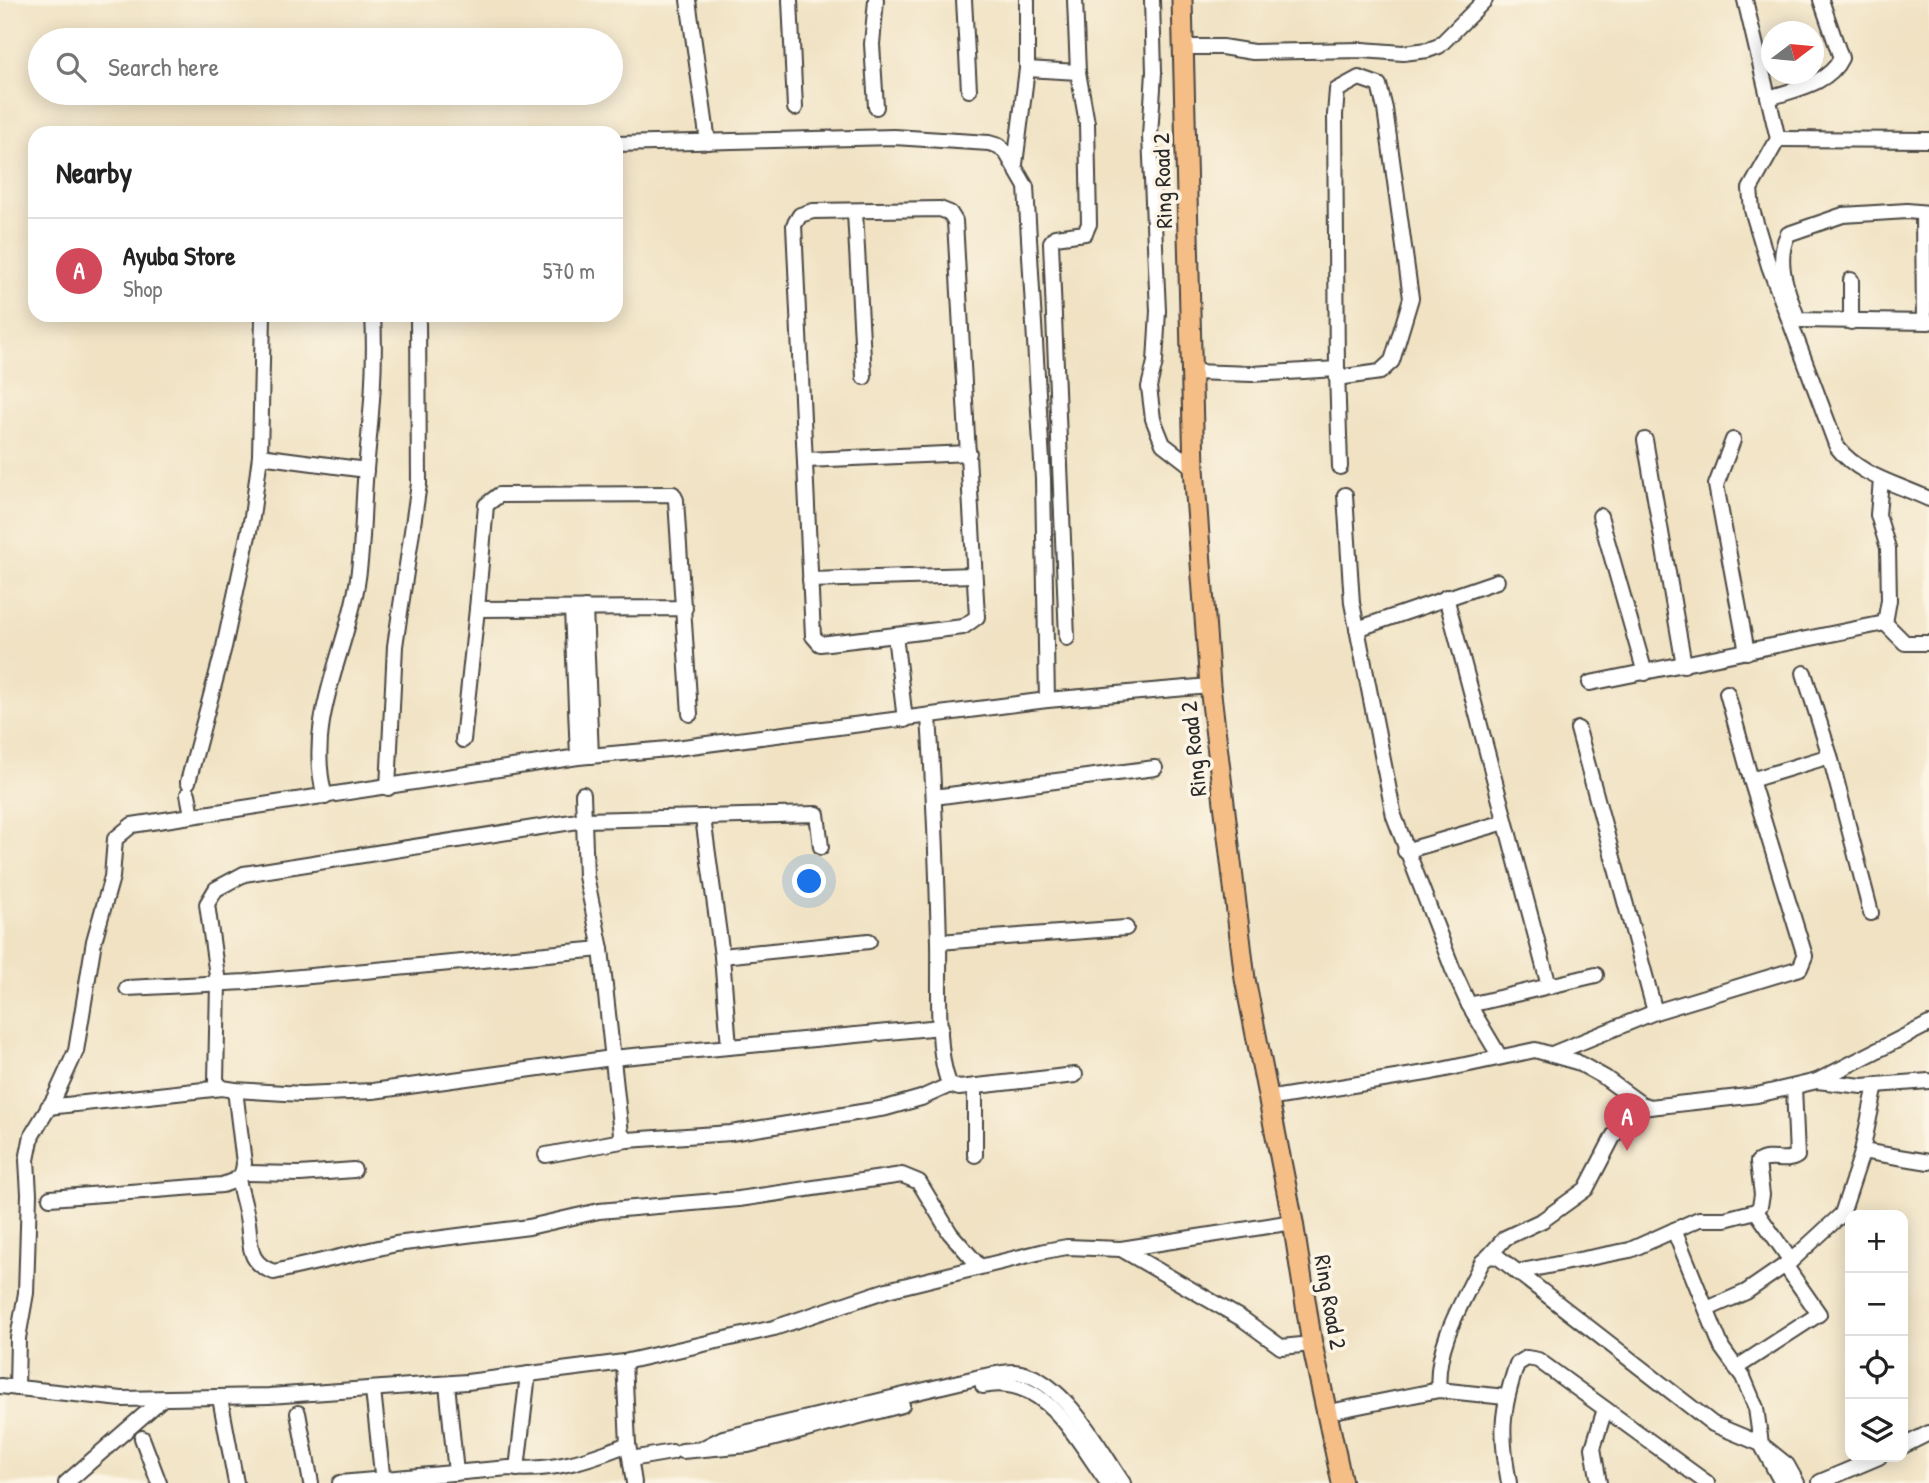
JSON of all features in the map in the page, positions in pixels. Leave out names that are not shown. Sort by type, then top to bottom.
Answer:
[{"type":"main road","name":"Ring Road 2","points":[[1182,0],[1194,468],[1210,686],[1245,979],[1293,1222],[1312,1344],[1329,1412],[1342,1483]]},
{"type":"street","points":[[688,0],[708,142]]},
{"type":"street","points":[[790,0],[795,108]]},
{"type":"street","points":[[876,0],[872,44],[876,107]]},
{"type":"street","points":[[964,0],[969,90]]},
{"type":"street","points":[[1015,164],[1027,69],[1027,0]]},
{"type":"street","points":[[1067,638],[1051,242],[1061,235],[1084,233],[1089,224],[1087,123],[1078,72],[1076,0]]},
{"type":"street","points":[[1152,0],[1154,72],[1150,136],[1158,321],[1155,362],[1149,387],[1153,419],[1163,444],[1194,468]]},
{"type":"street","points":[[1183,47],[1222,47],[1253,52],[1362,50],[1403,53],[1428,50],[1439,46],[1485,0]]},
{"type":"street","points":[[1745,0],[1778,139],[1750,189],[1756,221],[1837,447],[1844,457],[1881,480],[1929,499]]},
{"type":"street","points":[[1769,98],[1820,80],[1835,70],[1840,58],[1821,0]]},
{"type":"street","points":[[1027,69],[1078,72]]},
{"type":"street","points":[[1193,372],[1252,374],[1337,374],[1380,372],[1392,361],[1411,298],[1385,109],[1379,85],[1359,78],[1337,90],[1337,374],[1340,467]]},
{"type":"street","points":[[623,144],[894,137],[989,143],[999,146],[1015,164],[1027,187],[1043,479],[1047,701]]},
{"type":"street","points":[[1778,139],[1929,140]]},
{"type":"street","points":[[940,209],[950,213],[955,221],[977,617],[971,624],[820,644],[813,636],[794,225],[800,215],[813,211],[855,212],[940,209]]},
{"type":"street","points":[[855,212],[864,377]]},
{"type":"street","points":[[1926,213],[1926,322],[1798,320],[1784,280],[1780,248],[1788,234],[1843,215],[1926,213]]},
{"type":"street","points":[[1851,280],[1851,322]]},
{"type":"street","points":[[192,815],[188,788],[224,647],[252,517],[260,456],[263,322]]},
{"type":"street","points":[[325,797],[317,756],[319,724],[356,592],[365,516],[366,470],[373,423],[373,322]]},
{"type":"street","points":[[388,788],[395,646],[419,484],[418,322]]},
{"type":"street","points":[[1645,440],[1684,665]]},
{"type":"street","points":[[1733,440],[1716,485],[1747,652]]},
{"type":"street","points":[[806,460],[969,453]]},
{"type":"street","points":[[260,456],[366,470]]},
{"type":"street","points":[[1881,480],[1878,515],[1888,548],[1889,587],[1885,623]]},
{"type":"street","points":[[463,740],[486,505],[494,497],[668,492],[676,500],[690,714]]},
{"type":"street","points":[[1345,495],[1352,603],[1394,816],[1405,850],[1469,1005],[1500,1057]]},
{"type":"street","points":[[1600,516],[1645,673]]},
{"type":"street","points":[[810,580],[974,575]]},
{"type":"street","points":[[1357,629],[1497,581]]},
{"type":"street","points":[[1446,597],[1549,986]]},
{"type":"street","points":[[578,608],[584,757]]},
{"type":"street","points":[[477,609],[685,608]]},
{"type":"street","points":[[1590,683],[1885,623]]},
{"type":"street","points":[[1885,623],[1905,643],[1929,643]]},
{"type":"street","points":[[895,635],[905,720]]},
{"type":"street","points":[[1804,673],[1830,756],[1871,913]]},
{"type":"street","points":[[17,1388],[18,1338],[27,1268],[27,1160],[32,1135],[76,1051],[94,941],[112,877],[115,839],[132,825],[584,757],[1047,701],[1210,686]]},
{"type":"street","points":[[1552,1054],[1655,1012],[1800,968],[1805,956],[1727,693]]},
{"type":"street","points":[[929,717],[944,1074],[950,1084],[958,1088],[1075,1075]]},
{"type":"street","points":[[1578,729],[1655,1012]]},
{"type":"street","points":[[1751,780],[1830,756]]},
{"type":"street","points":[[934,797],[1155,768]]},
{"type":"street","points":[[583,794],[586,876],[601,949],[621,1134],[627,1140]]},
{"type":"street","points":[[821,847],[817,814],[584,820],[237,876],[216,889],[207,904],[218,983],[216,1081],[228,1089],[249,1225],[250,1252],[265,1269],[274,1272],[396,1244],[528,1227],[599,1211],[740,1199],[902,1175],[919,1182],[950,1233],[979,1266]]},
{"type":"street","points":[[704,818],[722,956],[729,1047]]},
{"type":"street","points":[[1405,850],[1505,821]]},
{"type":"street","points":[[940,942],[1126,928]]},
{"type":"street","points":[[722,956],[869,941]]},
{"type":"street","points":[[127,988],[218,983],[601,949]]},
{"type":"street","points":[[1469,1005],[1596,975]]},
{"type":"street","points":[[1268,1098],[1420,1074],[1535,1050],[1577,1062],[1604,1077],[1641,1104],[1650,1107],[1758,1095],[1816,1081],[1929,1024]]},
{"type":"street","points":[[48,1107],[228,1089],[302,1094],[373,1091],[612,1058],[941,1027]]},
{"type":"street","points":[[1816,1081],[1876,1085],[1929,1081]]},
{"type":"street","points":[[546,1155],[627,1140],[731,1133],[886,1108],[921,1098],[950,1084]]},
{"type":"street","points":[[1707,1308],[1746,1292],[1788,1263],[1842,1214],[1862,1152],[1876,1085]]},
{"type":"street","points":[[975,1086],[975,1155]]},
{"type":"street","points":[[1517,1272],[1630,1250],[1699,1219],[1725,1219],[1756,1211],[1761,1202],[1758,1163],[1764,1158],[1787,1160],[1797,1156],[1794,1087]]},
{"type":"street","points":[[1439,1390],[1438,1367],[1452,1326],[1482,1262],[1505,1238],[1543,1220],[1586,1189],[1614,1135],[1641,1104]]},
{"type":"street","points":[[1862,1152],[1929,1162]]},
{"type":"street","points":[[50,1198],[222,1185],[241,1176],[354,1170]]},
{"type":"street","points":[[1736,1368],[1819,1314],[1756,1211]]},
{"type":"street","points":[[0,1386],[82,1396],[161,1400],[220,1398],[447,1384],[624,1363],[774,1328],[887,1290],[1067,1247],[1121,1249],[1293,1222]]},
{"type":"street","points":[[1674,1230],[1722,1348],[1736,1368],[1756,1408],[1762,1444],[1782,1483]]},
{"type":"street","points":[[1121,1249],[1244,1320],[1281,1347],[1312,1344]]},
{"type":"street","points":[[1489,1256],[1498,1257],[1713,1424],[1762,1444],[1779,1456],[1797,1483]]},
{"type":"street","points":[[1509,1483],[1502,1442],[1505,1397],[1517,1364],[1527,1358],[1538,1360],[1707,1483]]},
{"type":"street","points":[[624,1363],[628,1444],[634,1483]]},
{"type":"street","points":[[895,1402],[1014,1372],[1038,1379],[1070,1407],[1123,1483]]},
{"type":"street","points":[[517,1469],[528,1374]]},
{"type":"street","points":[[447,1384],[456,1473]]},
{"type":"street","points":[[631,1460],[705,1447],[723,1438],[895,1402],[989,1385],[1019,1386],[1046,1401],[1108,1483]]},
{"type":"street","points":[[373,1390],[383,1481]]},
{"type":"street","points":[[1329,1412],[1439,1390],[1505,1397]]},
{"type":"street","points":[[220,1398],[236,1483]]},
{"type":"street","points":[[66,1483],[161,1400]]},
{"type":"street","points":[[1599,1483],[1593,1448],[1605,1409]]},
{"type":"street","points":[[298,1413],[311,1483]]},
{"type":"street","points":[[1908,1444],[1929,1433]]},
{"type":"street","points":[[142,1438],[159,1483]]},
{"type":"street","points":[[340,1483],[517,1469],[535,1477],[628,1444]]},
{"type":"street","points":[[1820,1482],[1867,1462]]},
{"type":"place","name":"Ayuba Store","points":[[1627,1151]]}]
